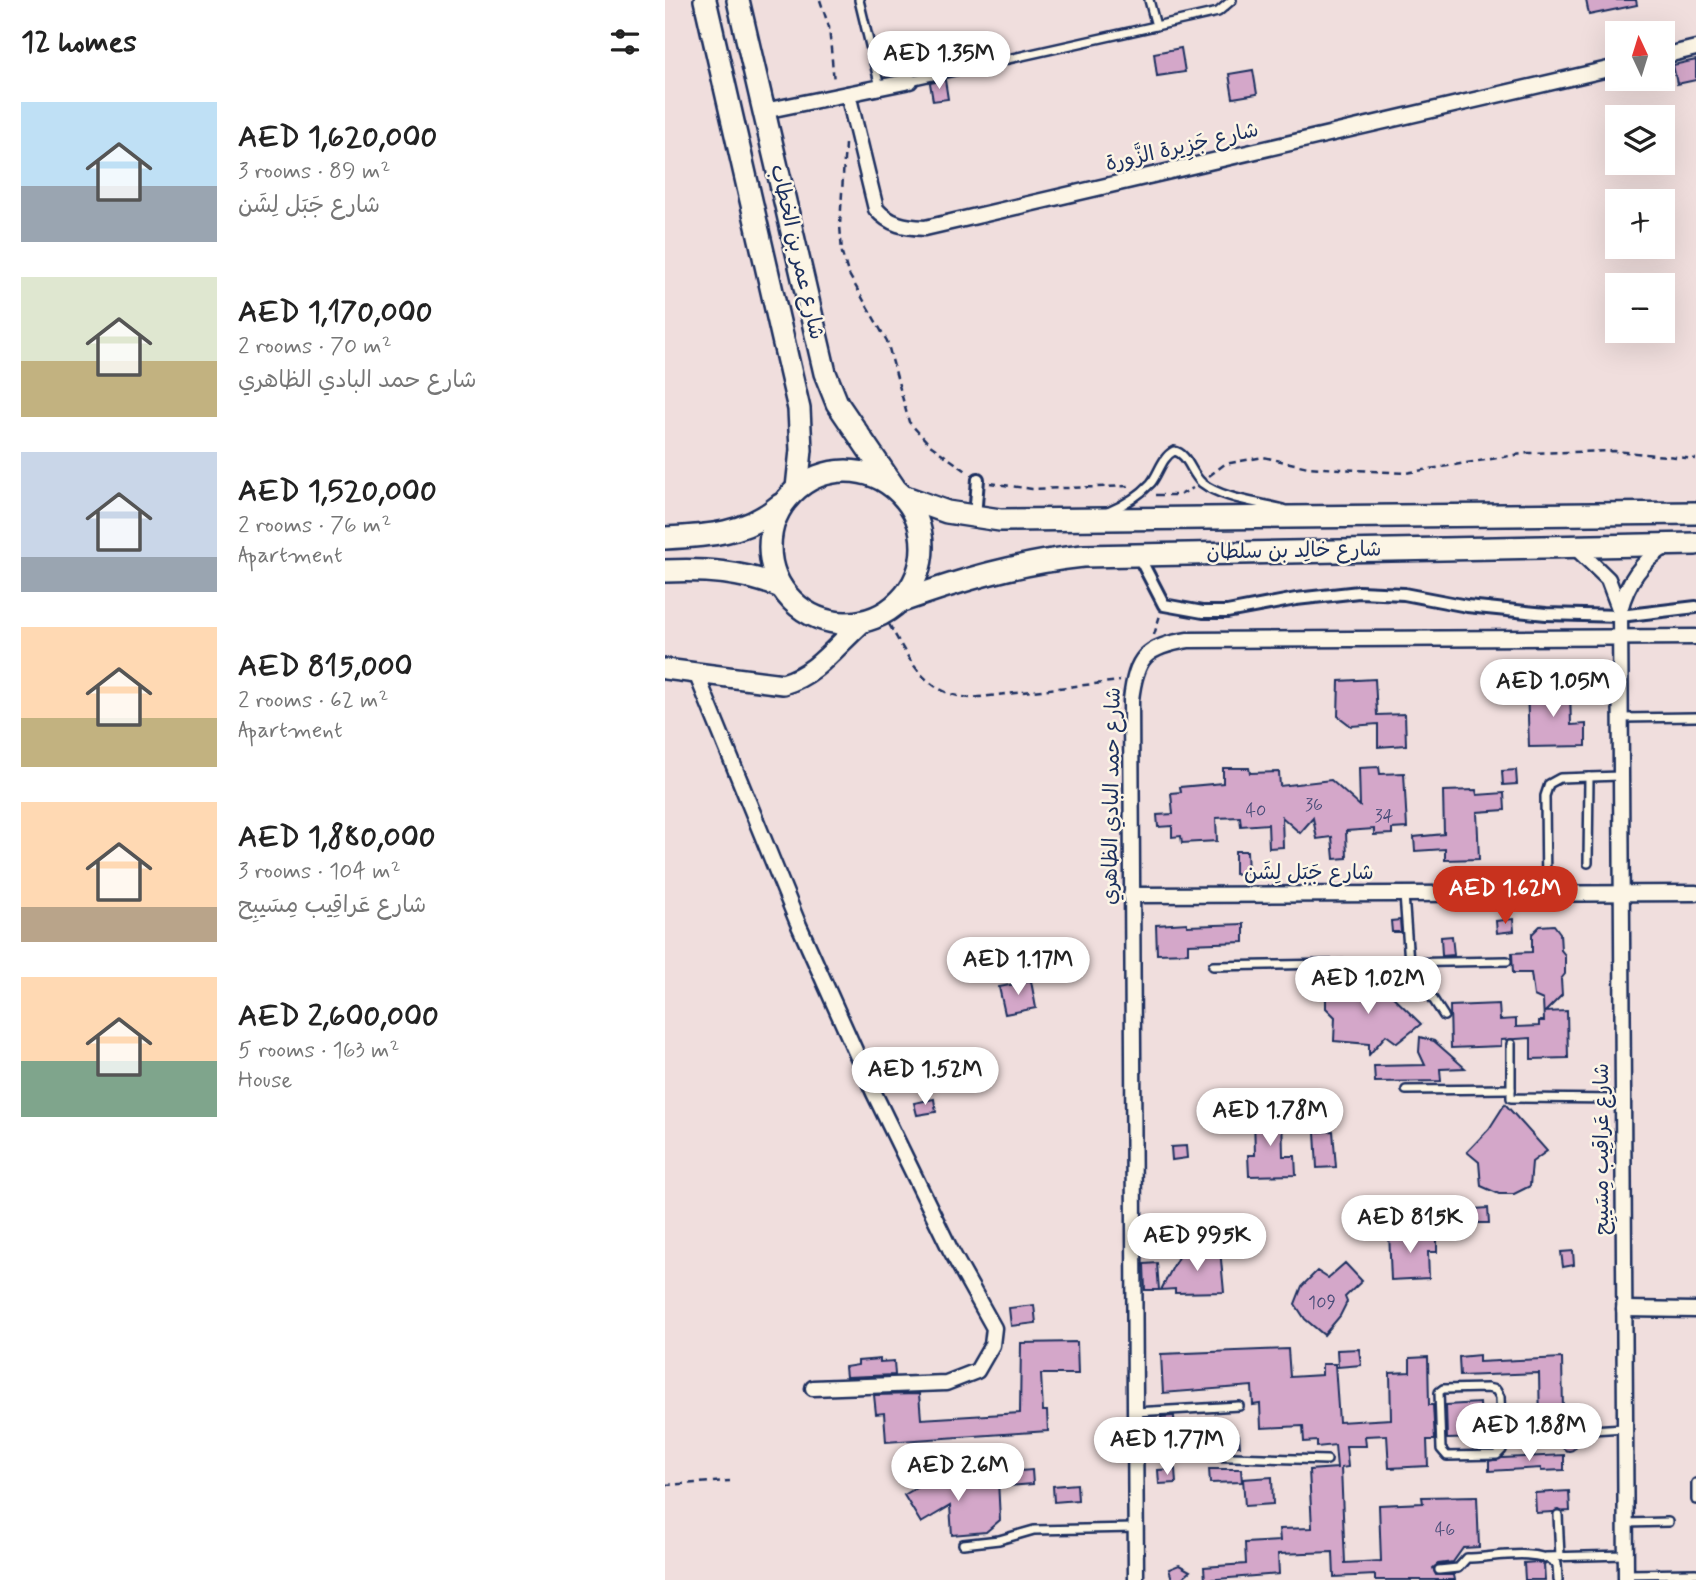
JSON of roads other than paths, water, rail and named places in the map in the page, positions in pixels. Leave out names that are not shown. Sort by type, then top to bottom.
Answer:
[{"type":"main road","name":"شارع عمر بن الخطاب","points":[[705,0],[799,409],[801,450],[792,493]]},
{"type":"main road","name":"شارع عمر بن الخطاب","points":[[739,0],[825,373],[837,403],[900,492]]},
{"type":"main road","points":[[665,669],[783,684],[802,678],[817,668],[839,642],[882,612],[913,584],[922,563],[923,540],[917,517],[900,492],[876,476],[856,471],[835,471],[815,477],[751,525],[670,537]]},
{"type":"main road","name":"شارع خالِد بن سلطان","points":[[900,492],[975,517],[1091,519],[1696,513]]},
{"type":"main road","points":[[781,587],[772,561],[771,533],[792,493]]},
{"type":"main road","name":"شارع خالِد بن سلطان","points":[[882,612],[987,572],[1038,560],[1137,553],[1696,544]]},
{"type":"main road","points":[[665,571],[726,571],[747,574],[781,587],[809,613],[836,622],[882,612]]},
{"type":"street","points":[[1675,53],[1696,48]]},
{"type":"street","name":"شارع جَزِيرة الزَّورة","points":[[842,95],[876,209],[886,220],[902,226],[925,228],[1605,69]]},
{"type":"street","points":[[764,111],[910,81]]},
{"type":"street","points":[[975,517],[978,479]]},
{"type":"street","name":"شارع عَراقِيب مِسَيبِح","points":[[1620,614],[1633,578],[1649,559],[1668,545]]},
{"type":"street","name":"شارع عَراقِيب مِسَيبِح","points":[[1573,546],[1608,579],[1620,614],[1626,1577]]},
{"type":"street","points":[[1137,553],[1164,605],[1203,612],[1227,612],[1296,598],[1359,592],[1404,594],[1467,606],[1546,614],[1620,614],[1696,607]]},
{"type":"street","points":[[1620,637],[1696,636]]},
{"type":"street","name":"شارع حمد البادي الظاهري","points":[[1136,1580],[1131,895],[1133,679],[1138,663],[1148,652],[1163,644],[1188,640],[1620,637]]},
{"type":"street","points":[[696,673],[797,920],[874,1093],[950,1249],[994,1328],[992,1345],[977,1371],[946,1383],[813,1388]]},
{"type":"street","name":"شارع جَبَل لِشَن","points":[[1131,895],[1696,893]]},
{"type":"street","points":[[1624,1309],[1696,1310]]},
{"type":"lane","points":[[859,0],[880,88]]},
{"type":"lane","points":[[1149,0],[1156,26]]},
{"type":"lane","points":[[910,81],[1218,12],[1232,0]]},
{"type":"lane","points":[[1091,519],[1119,507],[1143,491],[1153,481],[1167,455],[1174,451],[1184,455],[1201,482],[1225,494],[1314,517]]},
{"type":"lane","points":[[1621,718],[1696,717]]},
{"type":"lane","points":[[1546,893],[1547,788],[1556,779],[1621,776]]},
{"type":"lane","points":[[1588,863],[1589,777]]},
{"type":"lane","points":[[1404,894],[1409,962],[1444,1016]]},
{"type":"lane","points":[[1213,966],[1507,961]]},
{"type":"lane","points":[[1511,1044],[1511,1098],[1623,1099]]},
{"type":"lane","points":[[1406,1090],[1511,1089]]},
{"type":"lane","points":[[1443,1389],[1496,1390],[1500,1397],[1502,1434],[1502,1450],[1497,1455],[1444,1454],[1441,1449],[1439,1392],[1443,1389]]},
{"type":"lane","points":[[1134,1412],[1239,1406]]},
{"type":"lane","points":[[1576,1431],[1625,1428]]},
{"type":"lane","points":[[1502,1434],[1541,1432]]},
{"type":"lane","points":[[1135,1454],[1327,1460]]},
{"type":"lane","points":[[1696,1483],[1696,1500]]},
{"type":"lane","points":[[1557,1515],[1560,1556]]},
{"type":"lane","points":[[1626,1523],[1668,1522]]},
{"type":"lane","points":[[963,1544],[999,1541],[1034,1530],[1135,1528]]},
{"type":"lane","points":[[1439,1570],[1458,1568],[1467,1558],[1626,1555]]},
{"type":"lane","points":[[1545,1557],[1557,1564],[1558,1580]]},
{"type":"lane","points":[[1626,1577],[1696,1573]]}]
